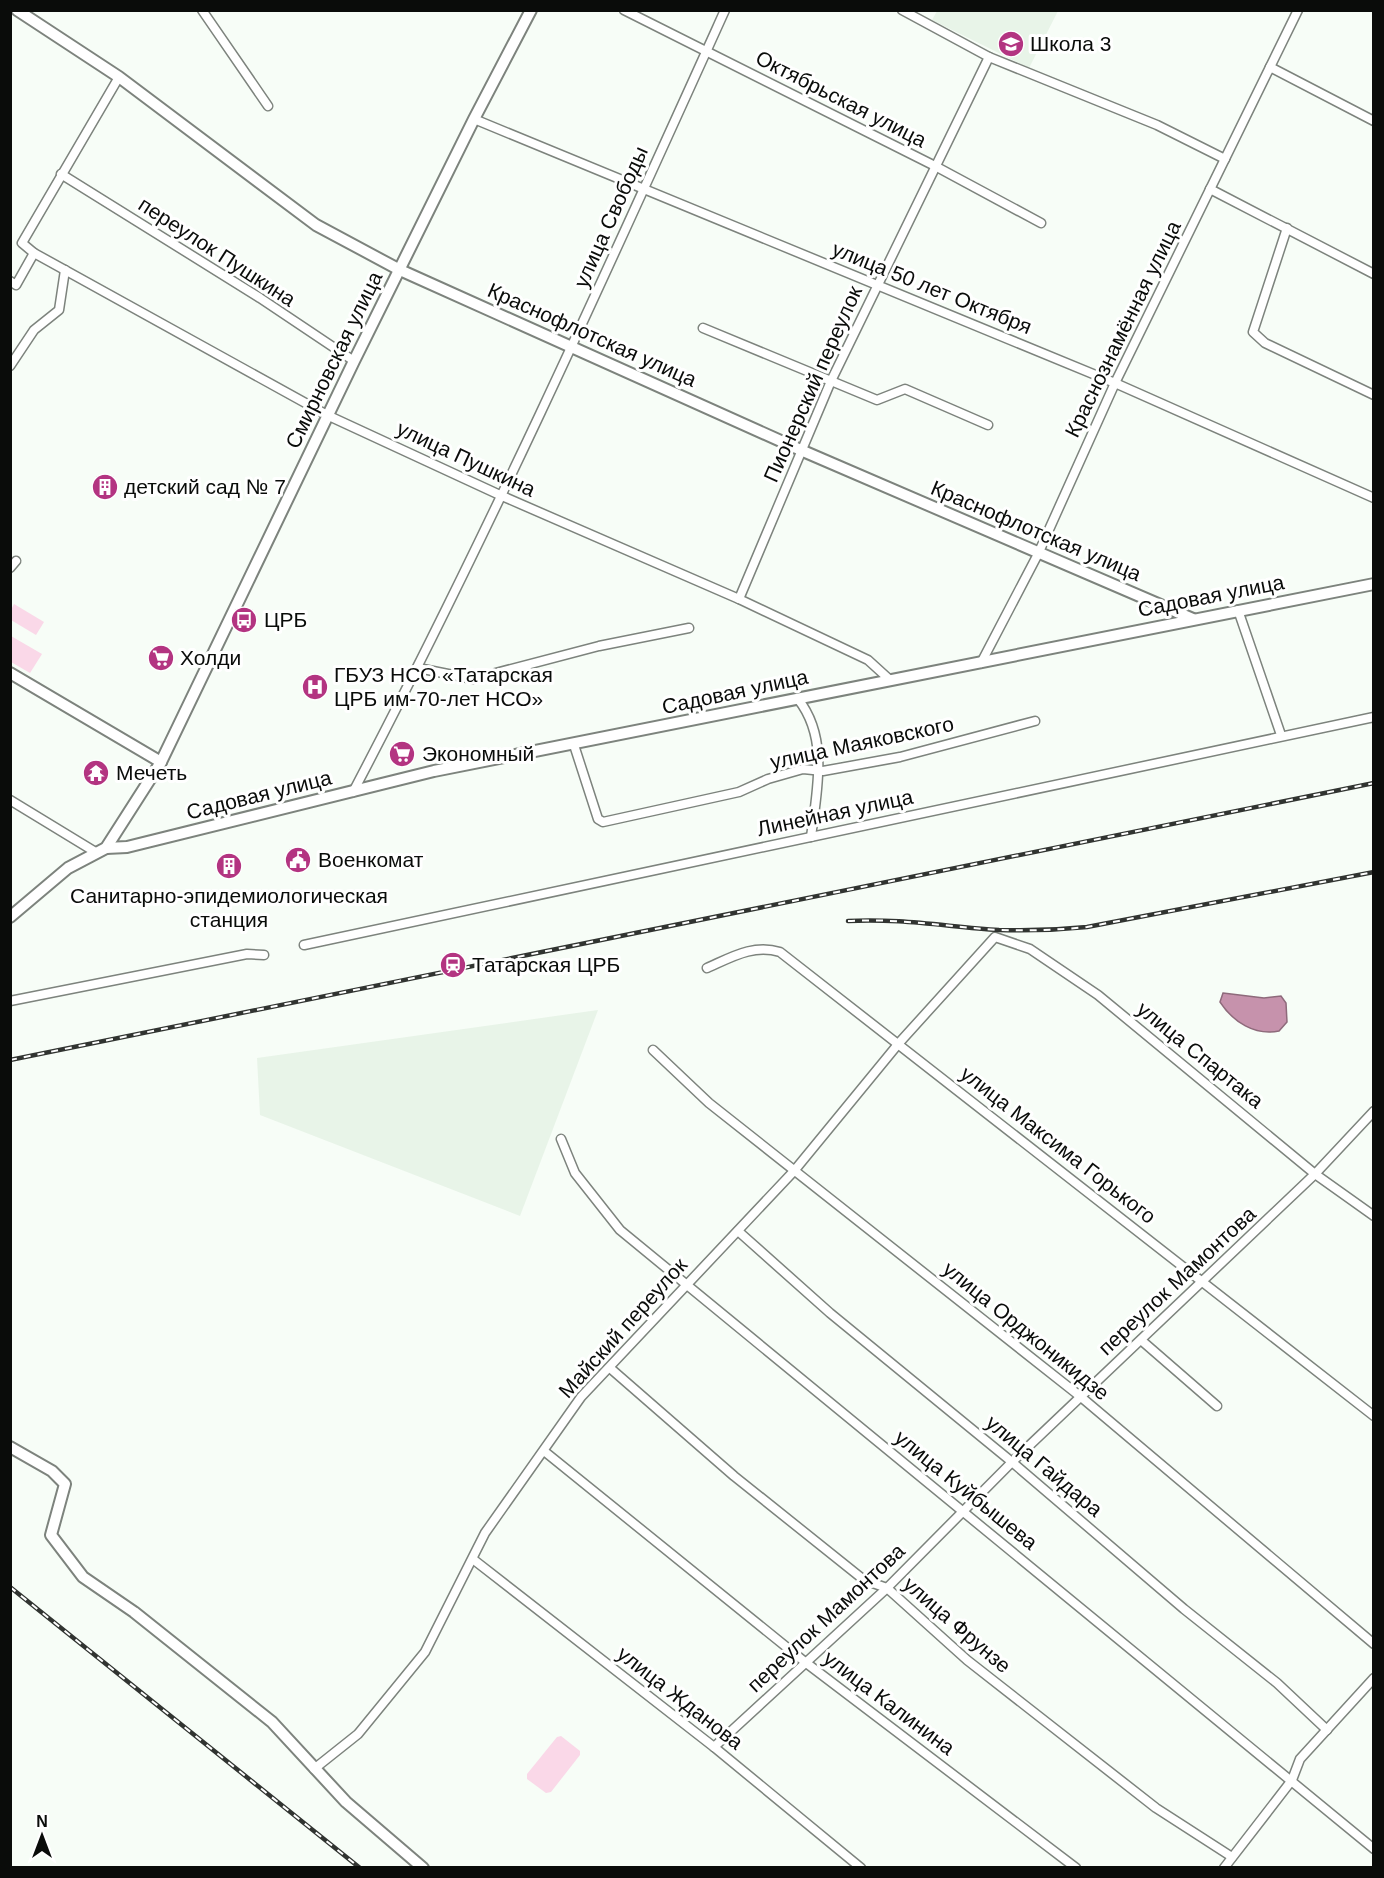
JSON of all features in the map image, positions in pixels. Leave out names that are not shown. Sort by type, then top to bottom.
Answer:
[{"type":"street","name":"Краснофлотская улица","points":[[17,10],[119,77],[316,225],[400,270],[803,452],[1193,619]]},
{"type":"street","points":[[202,10],[268,106]]},
{"type":"street","name":"Смирновская улица","points":[[102,850],[161,762],[354,361],[474,119],[531,10]]},
{"type":"street","name":"Октябрьская улица","points":[[624,10],[634,13],[935,166],[1041,223]]},
{"type":"street","name":"улица Свободы","points":[[352,793],[418,668],[572,348],[725,10]]},
{"type":"street","points":[[902,10],[989,57],[1157,125],[1225,159]]},
{"type":"street","name":"Краснознамённая улица","points":[[981,663],[1038,554],[1115,383],[1298,10]]},
{"type":"street","name":"Пионерский переулок","points":[[739,599],[803,452],[831,381],[876,284],[989,57]]},
{"type":"street","points":[[1270,67],[1374,121]]},
{"type":"street","points":[[10,281],[16,285],[34,253],[22,243],[119,77]]},
{"type":"street","name":"улица 50 лет Октября","points":[[474,119],[1115,383],[1374,498]]},
{"type":"street","name":"переулок Пушкина","points":[[61,174],[260,298],[354,361]]},
{"type":"street","points":[[1210,189],[1374,274]]},
{"type":"street","points":[[1287,228],[1253,332],[1265,343],[1374,395]]},
{"type":"street","name":"улица Пушкина","points":[[34,253],[328,416],[501,496],[739,599],[868,660],[891,680]]},
{"type":"street","points":[[10,366],[34,330],[59,310],[65,270]]},
{"type":"street","points":[[703,328],[877,400],[905,388],[988,425]]},
{"type":"street","name":"Садовая улица","points":[[102,850],[127,847],[434,771],[574,745],[1374,584]]},
{"type":"street","points":[[1238,610],[1281,735]]},
{"type":"street","points":[[418,668],[473,679],[599,646],[688,628]]},
{"type":"street","points":[[10,673],[161,762]]},
{"type":"street","points":[[798,699],[810,714],[815,729],[818,770],[811,837]]},
{"type":"street","name":"Линейная улица","points":[[304,945],[1374,717]]},
{"type":"street","name":"улица Маяковского","points":[[574,745],[598,819],[603,822],[739,792],[768,779],[803,769],[818,770],[900,757],[1035,721]]},
{"type":"street","points":[[10,800],[102,850]]},
{"type":"street","points":[[10,917],[51,880],[102,850]]},
{"type":"street","name":"Майский переулок","points":[[314,1769],[358,1734],[425,1652],[474,1560],[485,1533],[581,1397],[794,1171],[899,1043],[995,937]]},
{"type":"street","name":"улица Спартака","points":[[995,937],[1030,949],[1098,995],[1315,1174],[1374,1216]]},
{"type":"street","name":"улица Максима Горького","points":[[706,968],[749,949],[767,948],[780,952],[1374,1416]]},
{"type":"street","points":[[10,1001],[247,954],[264,955]]},
{"type":"street","name":"улица Орджоникидзе","points":[[653,1050],[709,1103],[1081,1397],[1374,1644]]},
{"type":"street","name":"переулок Мамонтова","points":[[714,1747],[887,1588],[1012,1462],[1204,1282],[1315,1174],[1374,1111]]},
{"type":"street","name":"улица Куйбышева","points":[[561,1139],[575,1173],[620,1230],[687,1282],[1374,1849]]},
{"type":"street","name":"улица Гайдара","points":[[738,1231],[830,1313],[1277,1683],[1327,1730]]},
{"type":"street","points":[[1141,1340],[1217,1406]]},
{"type":"street","name":"улица Фрунзе","points":[[610,1368],[734,1476],[864,1580],[887,1588],[967,1660],[1147,1801],[1232,1857]]},
{"type":"street","points":[[10,1447],[52,1471],[65,1484],[51,1535],[83,1577],[134,1612],[272,1722],[346,1802],[423,1868]]},
{"type":"street","name":"улица Калинина","points":[[544,1451],[805,1662],[1076,1868]]},
{"type":"street","name":"улица Жданова","points":[[474,1560],[714,1747],[861,1868]]},
{"type":"street","points":[[1224,1868],[1292,1780],[1300,1759],[1374,1678]]},
{"type":"shaded area","name":"Школа 3","points":[[937,10],[1058,11],[1029,68],[932,20]]},
{"type":"shaded area","points":[[14,604],[44,622],[36,635],[11,620],[11,610]]},
{"type":"shaded area","points":[[11,636],[42,654],[30,673],[11,662]]},
{"type":"shaded area","points":[[1223,993],[1264,998],[1281,996],[1286,1003],[1287,1022],[1279,1031],[1270,1032],[1245,1026],[1231,1016],[1220,1002]]},
{"type":"shaded area","points":[[598,1010],[520,1216],[260,1115],[257,1058]]},
{"type":"shaded area","points":[[561,1736],[580,1751],[580,1755],[551,1792],[546,1793],[527,1779],[527,1774],[557,1737]]},
{"type":"railway","points":[[10,1060],[1374,783]]},
{"type":"railway","points":[[848,921],[905,922],[1010,930],[1087,927],[1374,872]]},
{"type":"railway","points":[[10,1587],[360,1868]]},
{"type":"place","name":"Школа 3","points":[[1011,44]]},
{"type":"place","name":"детский сад № 7","points":[[105,487]]},
{"type":"place","name":"ЦРБ","points":[[244,620]]},
{"type":"place","name":"Холди","points":[[161,658]]},
{"type":"place","name":"ГБУЗ НСО «Татарская ЦРБ им-70-лет НСО»","points":[[315,687]]},
{"type":"place","name":"Экономный","points":[[402,754]]},
{"type":"place","name":"Мечеть","points":[[96,773]]},
{"type":"place","name":"Военкомат","points":[[298,860]]},
{"type":"place","name":"Санитарно-эпидемиологическая станция","points":[[229,866]]},
{"type":"place","name":"Татарская ЦРБ","points":[[453,965]]}]
